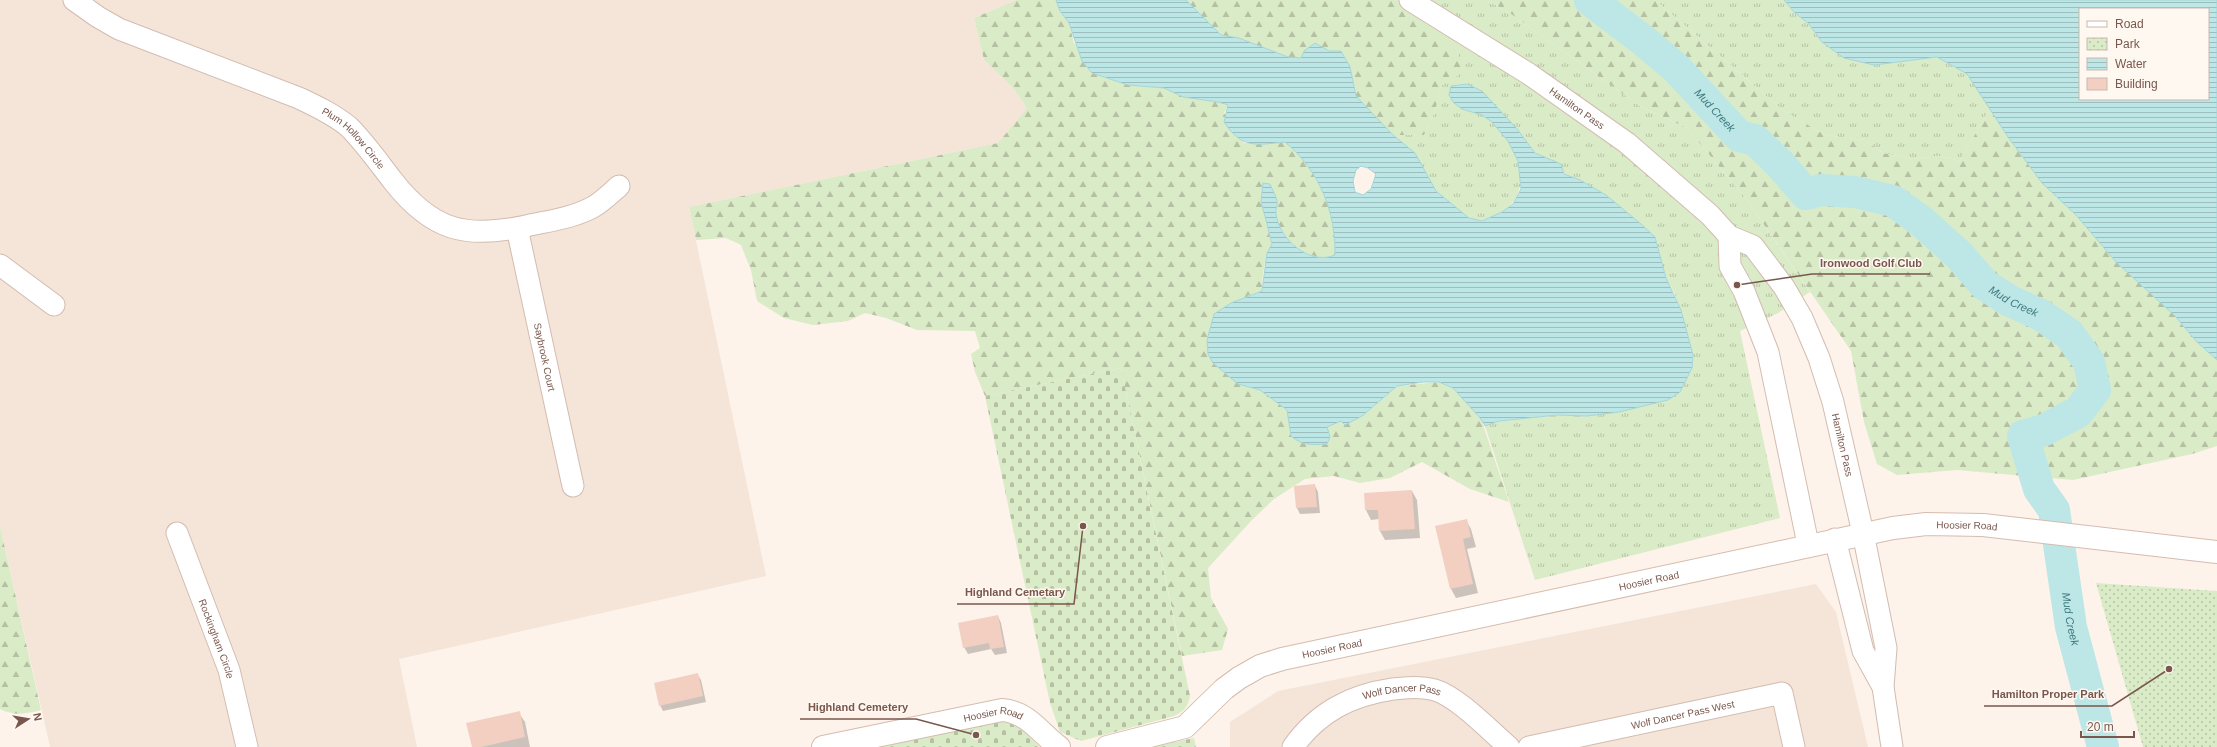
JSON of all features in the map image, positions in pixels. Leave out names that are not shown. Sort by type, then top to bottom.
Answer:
[{"type":"street","name":"Plum Hollow Circle","points":[[74,0],[98,17],[119,29],[299,98],[327,112],[348,127],[395,183],[428,217],[446,226],[463,231],[480,232],[517,228],[585,211],[594,206],[619,186]]},
{"type":"street","name":"Hamilton Pass","points":[[1410,0],[1529,74],[1627,143],[1710,215],[1729,236],[1753,246],[1784,287],[1802,318],[1819,358],[1833,402],[1863,533],[1886,648],[1883,687],[1892,747]]},
{"type":"street","name":"Saybrook Court","points":[[517,228],[574,486]]},
{"type":"street","points":[[1729,236],[1730,266],[1744,291],[1768,352],[1808,544]]},
{"type":"street","points":[[0,265],[54,305]]},
{"type":"street","name":"Hoosier Road","points":[[1108,747],[1185,727],[1224,688],[1260,666],[1282,659],[1863,533],[1940,523],[1982,525],[2217,552]]},
{"type":"street","name":"Rockingham Circle","points":[[177,533],[229,670],[247,747]]},
{"type":"street","name":"Hamilton Pass","points":[[1835,538],[1863,651],[1883,687]]},
{"type":"street","name":"Wolf Dancer Pass","points":[[1293,747],[1312,726],[1331,710],[1350,699],[1378,691],[1412,686],[1435,690],[1453,700],[1509,747]]},
{"type":"street","name":"Wolf Dancer Pass West","points":[[1529,747],[1782,693],[1794,747]]},
{"type":"street","name":"Hoosier Road","points":[[823,747],[1002,710],[1012,711],[1027,718],[1060,747]]},
{"type":"shaded area","points":[[0,0],[1016,0],[974,18],[984,60],[1013,88],[1027,108],[998,143],[689,207],[766,576],[399,659],[417,747],[50,747],[0,526]]},
{"type":"shaded area","points":[[1816,584],[1836,612],[1868,747],[1230,747],[1230,722],[1278,691]]},
{"type":"green space","points":[[1016,0],[1056,0],[1060,11],[1069,23],[1074,43],[1128,85],[1164,88],[1183,97],[1218,102],[1228,106],[1224,113],[1244,143],[1285,142],[1297,153],[1316,179],[1329,208],[1335,239],[1335,255],[1325,257],[1306,253],[1289,241],[1278,223],[1276,212],[1277,201],[1275,195],[1270,184],[1263,183],[1266,222],[1272,244],[1264,266],[1262,291],[1247,296],[1238,384],[1260,390],[1287,410],[1291,436],[1330,437],[1326,427],[1341,421],[1362,416],[1397,386],[1439,382],[1453,388],[1481,419],[1509,502],[1470,489],[1422,462],[1390,478],[1360,483],[1334,476],[1305,479],[1274,499],[1252,520],[1208,568],[1211,598],[1228,629],[1222,650],[1182,656],[1121,368],[985,396],[975,372],[971,354],[980,348],[975,331],[917,330],[886,318],[865,313],[848,321],[813,325],[784,318],[757,301],[751,270],[741,245],[726,238],[696,240],[689,207],[998,143],[1027,108],[1013,88],[984,60],[974,18]]},
{"type":"green space","points":[[1186,0],[1398,0],[1458,51],[1462,73],[1441,86],[1435,111],[1424,135],[1393,135],[1356,96],[1350,67],[1341,51],[1329,51],[1301,58],[1288,57],[1239,38],[1221,35]]},
{"type":"green space","points":[[1398,0],[1486,0],[1507,11],[1640,106],[1687,128],[1747,200],[1810,292],[1778,313],[1740,331],[1780,518],[1535,580],[1485,426],[1499,421],[1557,415],[1587,416],[1680,392],[1692,368],[1693,355],[1675,294],[1666,278],[1655,237],[1606,195],[1580,180],[1564,174],[1561,164],[1535,153],[1518,130],[1467,84],[1451,86],[1449,95],[1460,107],[1482,115],[1489,120],[1508,140],[1514,151],[1520,172],[1518,193],[1513,202],[1505,210],[1488,219],[1475,220],[1468,218],[1457,211],[1437,191],[1393,135],[1424,135],[1435,111],[1441,86],[1419,18]]},
{"type":"green space","points":[[1486,0],[1655,0],[1785,112],[1825,135],[1864,140],[1883,153],[1912,159],[1940,156],[1960,161],[1990,108],[2008,137],[2042,183],[2076,215],[2116,262],[2175,316],[2196,341],[2217,360],[2217,446],[2192,454],[2073,480],[1957,470],[1897,475],[1877,464],[1864,422],[1851,351],[1747,200],[1687,128],[1640,106],[1507,11]]},
{"type":"green space","points":[[1655,0],[1784,0],[1795,13],[1808,23],[1822,42],[1874,65],[1937,57],[1967,74],[1990,108],[1960,161],[1940,156],[1912,159],[1883,153],[1864,140],[1825,135],[1785,112]]},
{"type":"green space","points":[[1121,368],[1190,696],[1185,709],[1174,716],[1081,741],[1060,732],[1050,703],[985,396]]},
{"type":"green space","points":[[0,526],[41,710],[25,713],[10,713],[0,709]]},
{"type":"green space","points":[[2096,583],[2217,591],[2217,747],[2143,747]]},
{"type":"green space","points":[[1003,718],[1017,723],[1039,747],[869,747]]},
{"type":"green space","points":[[1194,738],[1196,747],[1152,747]]},
{"type":"water","points":[[1056,0],[1186,0],[1221,35],[1239,38],[1288,57],[1301,58],[1304,51],[1315,43],[1329,51],[1341,51],[1350,67],[1356,96],[1393,135],[1415,153],[1436,191],[1469,218],[1482,221],[1502,212],[1513,204],[1521,189],[1518,161],[1508,141],[1492,122],[1482,115],[1462,109],[1454,103],[1449,95],[1451,86],[1467,84],[1482,91],[1518,130],[1535,153],[1561,164],[1564,174],[1580,180],[1606,195],[1655,237],[1666,278],[1681,310],[1693,355],[1692,368],[1680,392],[1668,400],[1619,412],[1587,416],[1557,415],[1499,421],[1485,426],[1481,419],[1453,388],[1439,382],[1423,382],[1397,386],[1362,416],[1345,425],[1341,421],[1327,427],[1330,437],[1327,444],[1308,444],[1295,439],[1291,436],[1287,410],[1260,390],[1238,384],[1213,363],[1208,354],[1207,340],[1214,314],[1231,303],[1262,291],[1267,253],[1272,244],[1261,201],[1263,183],[1270,184],[1275,195],[1277,201],[1276,212],[1278,223],[1289,241],[1297,248],[1316,257],[1335,255],[1335,239],[1329,208],[1316,179],[1297,153],[1285,142],[1257,144],[1243,141],[1237,137],[1224,122],[1228,105],[1218,102],[1183,97],[1164,88],[1128,85],[1092,73],[1082,61],[1069,23],[1060,11]],"holes":[[[1361,166],[1368,168],[1376,174],[1371,189],[1363,195],[1355,192],[1353,181],[1356,170]]]},
{"type":"water","points":[[1784,0],[2217,0],[2217,360],[2196,341],[2175,316],[2116,262],[2076,215],[2042,183],[2008,137],[1967,74],[1937,57],[1874,65],[1844,58],[1822,42],[1808,23],[1795,13]]},
{"type":"building","points":[[1315,484],[1317,507],[1296,508],[1294,486]]},
{"type":"building","points":[[1412,490],[1415,529],[1379,531],[1378,510],[1365,510],[1364,493]]},
{"type":"building","points":[[1467,519],[1471,537],[1463,539],[1473,584],[1450,589],[1435,526]]},
{"type":"building","points":[[998,615],[1004,647],[990,649],[989,643],[963,648],[958,623]]},
{"type":"building","points":[[698,673],[703,696],[659,706],[654,683]]},
{"type":"building","points":[[520,711],[525,737],[481,747],[472,747],[466,723]]},
{"type":"waterway","name":"Mud Creek","points":[[1590,0],[1644,41],[1676,68],[1739,136],[1755,140],[1779,163],[1806,194],[1821,190],[1855,192],[1893,201],[1921,221],[1960,256],[1985,285],[2010,301],[2041,315],[2069,334],[2089,362],[2095,390],[2078,412],[2044,430],[2023,436],[2039,489],[2054,510],[2071,627],[2103,747]]},
{"type":"place","name":"Ironwood Golf Club","points":[[1737,285]]},
{"type":"place","name":"Highland Cemetary","points":[[1083,526]]},
{"type":"place","name":"Hamilton Proper Park","points":[[2169,669]]},
{"type":"place","name":"Highland Cemetery","points":[[976,735]]}]
